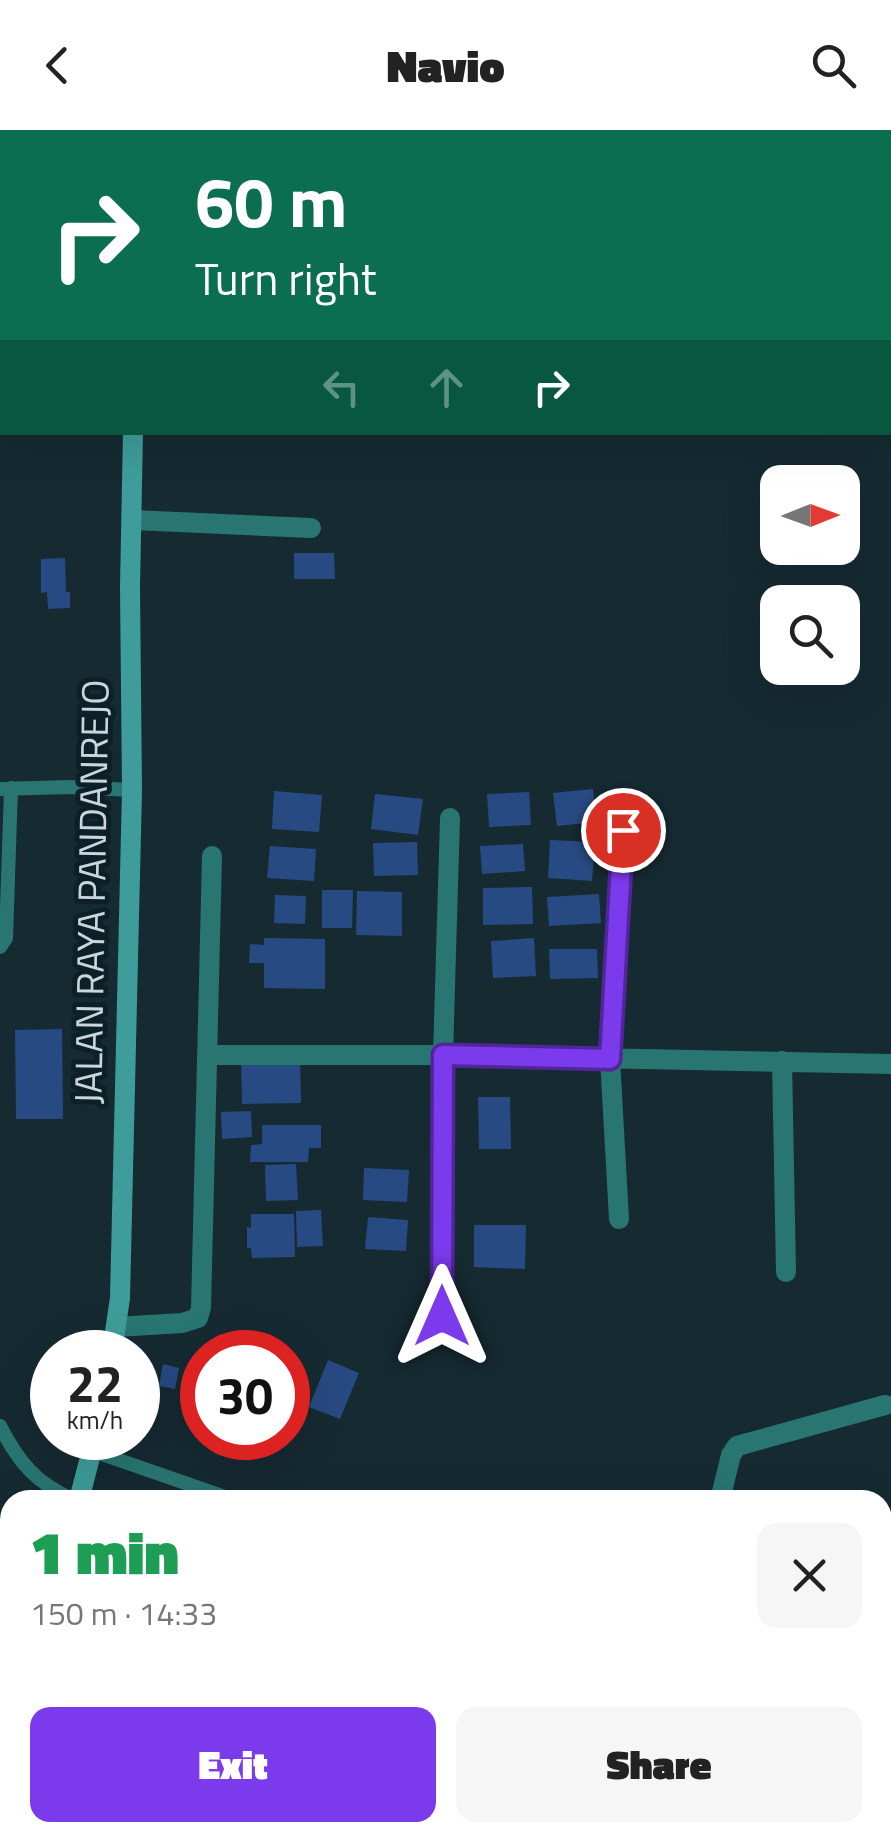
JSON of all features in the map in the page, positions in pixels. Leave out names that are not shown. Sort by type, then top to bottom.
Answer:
[{"type":"main road","name":"JALAN RAYA PANDANREJO","points":[[116,1330],[120,1298],[132,790],[132,435]]},
{"type":"main road","points":[[79,1490],[89,1460]]},
{"type":"street","points":[[133,520],[310,528]]},
{"type":"street","points":[[442,1316],[443,1055],[450,818]]},
{"type":"street","points":[[619,1219],[610,1059],[623,830]]},
{"type":"street","points":[[116,1327],[182,1323],[198,1318],[201,1308],[212,856]]},
{"type":"street","points":[[207,1055],[443,1055],[891,1064]]},
{"type":"street","points":[[782,1061],[786,1272]]},
{"type":"street","points":[[723,1490],[732,1454],[738,1446],[885,1405]]},
{"type":"lane","points":[[0,946],[6,938],[5,788],[132,790]]},
{"type":"lane","points":[[0,1426],[22,1464],[53,1490]]},
{"type":"lane","points":[[134,1460],[209,1490]]},
{"type":"building","points":[[294,553],[334,553],[335,579],[294,579]]},
{"type":"building","points":[[65,558],[70,608],[48,609],[47,592],[41,593],[41,559]]},
{"type":"building","points":[[593,789],[596,822],[557,826],[553,793]]},
{"type":"building","points":[[274,791],[322,795],[319,832],[272,829]]},
{"type":"building","points":[[529,792],[531,825],[489,827],[487,794]]},
{"type":"building","points":[[375,794],[423,799],[418,835],[371,829]]},
{"type":"building","points":[[550,840],[595,842],[592,881],[548,878]]},
{"type":"building","points":[[417,842],[418,875],[374,876],[373,843]]},
{"type":"building","points":[[523,844],[525,871],[482,874],[480,846]]},
{"type":"building","points":[[270,846],[316,849],[314,881],[267,878]]},
{"type":"building","points":[[532,887],[533,924],[483,925],[483,888]]},
{"type":"building","points":[[322,890],[353,890],[352,928],[322,928]]},
{"type":"building","points":[[357,891],[402,892],[402,936],[356,935]]},
{"type":"building","points":[[599,894],[601,923],[549,926],[547,897]]},
{"type":"building","points":[[275,895],[306,896],[305,924],[274,923]]},
{"type":"building","points":[[264,938],[325,939],[325,989],[264,988],[264,963],[249,963],[250,944],[264,945]]},
{"type":"building","points":[[534,938],[536,976],[493,978],[491,941]]},
{"type":"building","points":[[549,949],[597,949],[598,978],[550,979]]},
{"type":"building","points":[[62,1029],[63,1119],[16,1119],[15,1030]]},
{"type":"building","points":[[300,1056],[301,1103],[242,1104],[241,1057]]},
{"type":"building","points":[[478,1097],[510,1097],[511,1149],[479,1149]]},
{"type":"building","points":[[251,1111],[252,1137],[222,1139],[221,1112]]},
{"type":"building","points":[[262,1125],[321,1125],[321,1148],[309,1148],[308,1162],[250,1162],[251,1145],[262,1144]]},
{"type":"building","points":[[296,1164],[298,1200],[266,1201],[265,1165]]},
{"type":"building","points":[[364,1168],[409,1170],[407,1202],[363,1200]]},
{"type":"building","points":[[321,1210],[323,1246],[297,1247],[296,1211]]},
{"type":"building","points":[[251,1214],[294,1214],[295,1257],[252,1258],[251,1248],[247,1248]]},
{"type":"building","points":[[368,1217],[408,1220],[406,1251],[365,1249]]},
{"type":"building","points":[[474,1225],[526,1225],[525,1269],[474,1267]]},
{"type":"building","points":[[328,1360],[359,1373],[340,1419],[310,1405]]},
{"type":"building","points":[[163,1364],[179,1368],[175,1389],[160,1386]]},
{"type":"route","points":[[442,1316],[443,1055],[610,1059],[623,830]]}]
